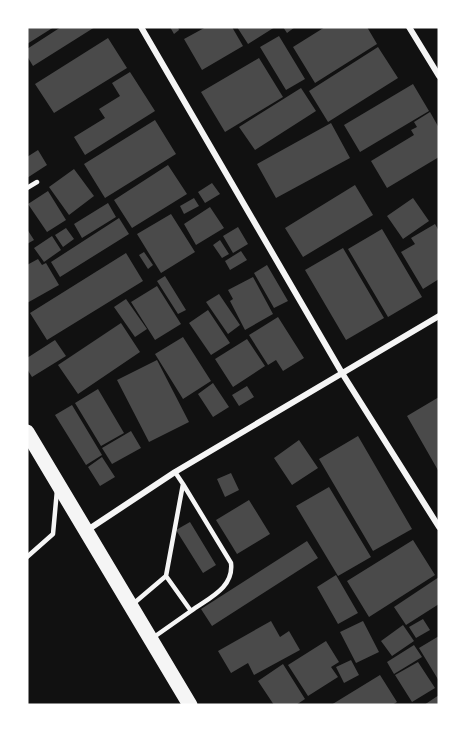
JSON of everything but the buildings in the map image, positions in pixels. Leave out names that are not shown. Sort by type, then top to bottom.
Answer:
[{"type":"main road","points":[[27,432],[190,705]]},
{"type":"street","points":[[141,27],[342,373],[439,527]]},
{"type":"street","points":[[409,27],[439,76]]},
{"type":"street","points":[[86,531],[175,472],[438,319]]},
{"type":"lane","points":[[27,188],[37,182]]},
{"type":"lane","points":[[152,638],[227,584],[232,574],[231,563],[175,472]]},
{"type":"lane","points":[[27,557],[52,534],[58,483]]},
{"type":"lane","points":[[131,606],[166,576],[183,484]]},
{"type":"lane","points":[[166,576],[191,611]]}]
